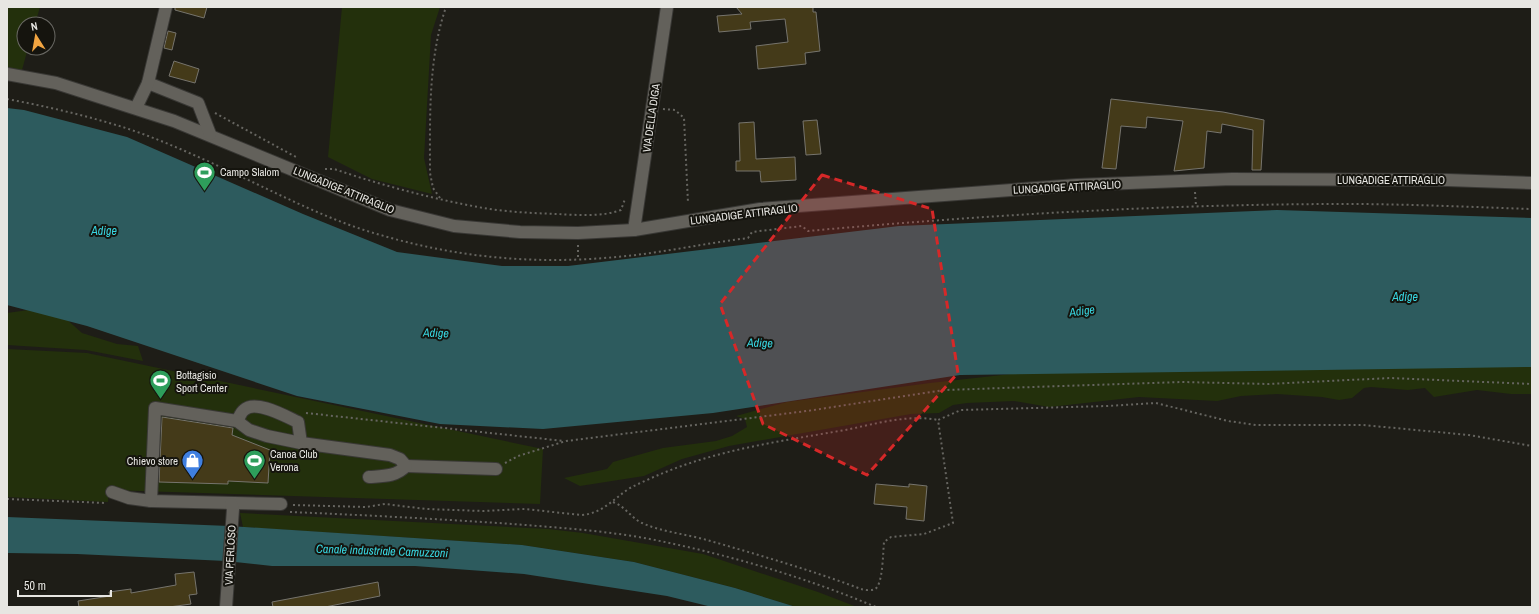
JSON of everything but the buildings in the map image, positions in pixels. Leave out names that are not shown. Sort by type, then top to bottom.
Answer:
[{"type":"street","points":[[136,108],[148,82],[166,7]]},
{"type":"street","name":"VIA DELLA DIGA","points":[[634,230],[667,7]]},
{"type":"street","name":"LUNGADIGE ATTIRAGLIO","points":[[7,74],[56,83],[136,108],[210,134],[390,210],[454,226],[520,232],[578,233],[634,230],[760,210],[1077,185],[1232,179],[1448,180],[1532,183]]},
{"type":"street","points":[[148,82],[198,103],[210,134]]},
{"type":"street","points":[[238,421],[244,410],[254,405],[266,409],[298,422],[301,444]]},
{"type":"street","points":[[151,501],[155,408],[238,421],[249,430],[301,444],[390,455],[400,459],[406,466]]},
{"type":"street","points":[[368,477],[390,475],[400,472],[406,466],[496,469]]},
{"type":"street","points":[[112,492],[129,498],[231,510],[282,508]]},
{"type":"street","name":"VIA PERLOSO","points":[[226,607],[230,568],[231,510]]},
{"type":"path","points":[[441,199],[434,188],[430,173],[432,92],[439,29],[446,7]]},
{"type":"path","points":[[198,103],[299,158]]},
{"type":"path","points":[[653,108],[675,110],[684,118],[688,203]]},
{"type":"path","points":[[320,170],[334,169],[388,186],[441,199],[478,207],[514,212],[569,215],[612,213],[621,210],[626,196]]},
{"type":"path","points":[[578,233],[578,260]]},
{"type":"path","points":[[518,456],[566,441],[792,413],[944,390],[1182,382],[1269,384],[1390,378],[1532,384]]},
{"type":"path","points":[[282,508],[366,507],[385,504],[426,509],[483,511],[526,509],[581,515],[601,510],[630,488],[660,474],[697,460],[738,449],[897,420],[926,417],[938,420],[961,410],[1107,406],[1156,403],[1228,421],[1256,425],[1363,425],[1469,435],[1532,446]]},
{"type":"path","points":[[306,413],[566,441]]},
{"type":"path","points":[[613,502],[626,509],[641,522],[656,528],[705,539],[803,568],[862,589],[875,589],[880,583],[884,542],[891,537],[924,534],[953,523],[938,420]]},
{"type":"path","points":[[282,508],[564,528],[659,541],[746,562],[852,597],[876,607]]},
{"type":"highlighted area","points":[[822,175],[932,209],[958,373],[867,475],[763,424],[720,304]]},
{"type":"green space","points":[[7,7],[40,7],[37,16],[16,16],[16,56],[26,56],[22,70],[7,67]]},
{"type":"green space","points":[[342,7],[440,7],[431,35],[424,158],[432,194],[372,179],[328,157]]},
{"type":"green space","points":[[36,309],[65,318],[82,333],[117,344],[138,346],[143,361],[86,350],[7,345],[7,313]]},
{"type":"green space","name":"Bottagisio Sport Center","points":[[7,349],[87,353],[543,449],[540,504],[109,490],[108,502],[7,497]]},
{"type":"green space","points":[[1532,362],[1532,394],[1511,394],[1477,390],[1434,397],[1425,388],[1408,390],[1371,387],[1364,388],[1352,398],[1339,400],[1322,397],[1277,394],[1241,396],[1217,401],[1139,397],[1049,407],[1014,401],[967,403],[953,405],[939,413],[911,414],[729,446],[682,459],[644,476],[580,486],[564,478],[607,469],[613,462],[663,448],[716,441],[732,436],[747,427],[745,419],[736,416],[787,402],[930,383],[1029,372]]},
{"type":"green space","points":[[240,513],[548,529],[583,533],[703,554],[818,592],[857,607],[796,607],[735,588],[634,562],[522,545],[243,527]]},
{"type":"water","name":"Adige","points":[[7,108],[24,110],[127,137],[303,214],[397,252],[502,266],[568,266],[899,226],[1277,210],[1532,218],[1532,367],[960,375],[713,413],[543,429],[440,424],[297,396],[87,326],[7,305]]},
{"type":"water","name":"Canale industriale Camuzzoni","points":[[7,517],[229,526],[522,545],[634,562],[735,588],[796,607],[712,607],[667,596],[524,574],[415,566],[272,566],[226,561],[77,554],[7,553]]},
{"type":"place","name":"Campo Slalom","points":[[205,192]]},
{"type":"place","name":"Bottagisio Sport Center","points":[[161,400]]},
{"type":"place","name":"Chievo store","points":[[193,480]]},
{"type":"place","name":"Canoa Club Verona","points":[[255,480]]}]
